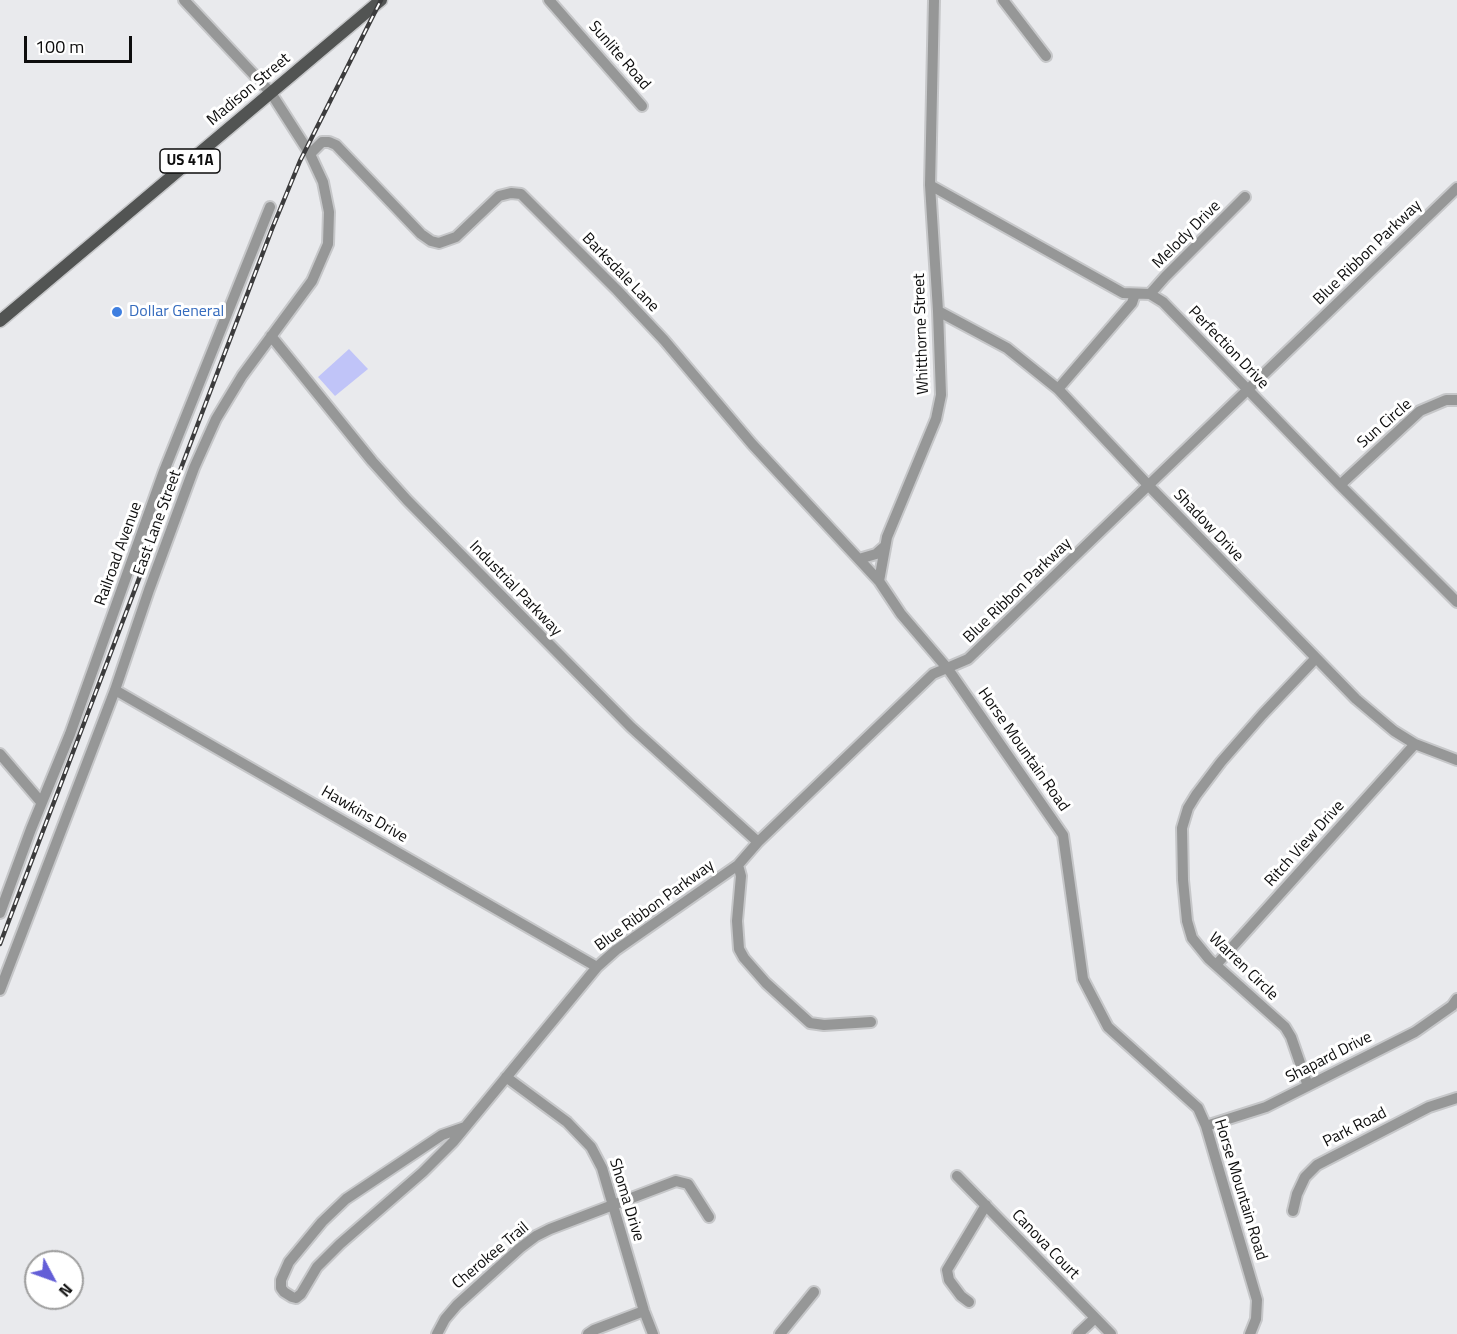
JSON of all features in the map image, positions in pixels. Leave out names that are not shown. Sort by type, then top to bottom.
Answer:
[{"type":"main road","name":"Madison Street","points":[[0,321],[381,0]]},
{"type":"street","name":"East Lane Street","points":[[0,990],[116,690],[149,590],[194,468],[216,419],[242,376],[312,281],[328,244],[329,212],[322,182],[310,154],[271,93],[184,0]]},
{"type":"street","name":"Sunlite Road","points":[[549,0],[642,106]]},
{"type":"street","name":"Whitthorne Street","points":[[879,581],[887,537],[939,410],[941,395],[930,185],[934,0]]},
{"type":"street","points":[[1002,0],[1046,56]]},
{"type":"street","name":"Barksdale Lane","points":[[310,154],[322,142],[336,145],[422,234],[431,241],[439,243],[456,237],[499,196],[511,193],[521,194],[633,307],[752,444],[879,581]]},
{"type":"street","points":[[930,185],[1123,293],[1150,294]]},
{"type":"street","name":"Blue Ribbon Parkway","points":[[465,1127],[442,1136],[346,1199],[322,1222],[289,1262],[280,1280],[284,1292],[297,1298],[302,1294],[317,1267],[423,1172],[465,1127],[597,967],[616,950],[738,865],[758,842],[933,674],[968,659],[1457,188]]},
{"type":"street","name":"Melody Drive","points":[[1150,294],[1245,197]]},
{"type":"street","name":"Railroad Avenue","points":[[0,914],[70,734],[165,471],[270,207]]},
{"type":"street","points":[[1058,389],[1132,303],[1136,294]]},
{"type":"street","name":"Perfection Drive","points":[[1150,294],[1162,302],[1457,602]]},
{"type":"street","name":"Shadow Drive","points":[[938,311],[1007,348],[1058,389],[1356,699],[1394,731],[1415,744],[1457,760]]},
{"type":"street","name":"Industrial Parkway","points":[[271,336],[372,461],[407,500],[631,727],[758,842]]},
{"type":"street","name":"Sun Circle","points":[[1340,485],[1420,411],[1446,400],[1457,400]]},
{"type":"street","points":[[859,559],[876,554],[885,546]]},
{"type":"street","points":[[879,581],[901,614],[948,669]]},
{"type":"street","name":"Warren Circle","points":[[1308,1086],[1291,1037],[1285,1027],[1200,950],[1192,938],[1186,921],[1182,880],[1182,828],[1196,795],[1221,762],[1316,658]]},
{"type":"street","name":"Horse Mountain Road","points":[[948,669],[1063,835],[1083,979],[1108,1027],[1198,1108],[1206,1126],[1257,1300],[1256,1318],[1250,1334]]},
{"type":"street","name":"Hawkins Drive","points":[[116,690],[597,967]]},
{"type":"street","name":"Ritch View Drive","points":[[1216,965],[1415,744]]},
{"type":"street","points":[[0,754],[41,802],[43,799]]},
{"type":"street","points":[[738,865],[741,876],[737,921],[739,949],[744,958],[810,1023],[824,1025],[871,1022]]},
{"type":"street","name":"Shapard Drive","points":[[1206,1126],[1266,1107],[1415,1032],[1452,1006],[1457,999]]},
{"type":"street","name":"Shoma Drive","points":[[506,1077],[567,1122],[591,1147],[602,1168],[644,1311],[653,1334]]},
{"type":"street","name":"Park Road","points":[[1293,1211],[1297,1194],[1305,1177],[1317,1165],[1429,1107],[1457,1098]]},
{"type":"street","name":"Canova Court","points":[[957,1176],[1111,1334]]},
{"type":"street","name":"Cherokee Trail","points":[[437,1334],[445,1319],[457,1305],[536,1236],[669,1183],[685,1182],[692,1189],[709,1217]]},
{"type":"street","points":[[969,1302],[961,1296],[949,1280],[948,1270],[986,1205]]},
{"type":"street","points":[[780,1334],[814,1292]]},
{"type":"street","points":[[588,1334],[644,1311]]},
{"type":"street","points":[[1078,1334],[1095,1318]]},
{"type":"shaded area","points":[[349,349],[368,369],[335,396],[318,377]]},
{"type":"railway","points":[[0,944],[272,229],[300,161],[381,0]]},
{"type":"place","name":"Dollar General","points":[[117,312]]}]
